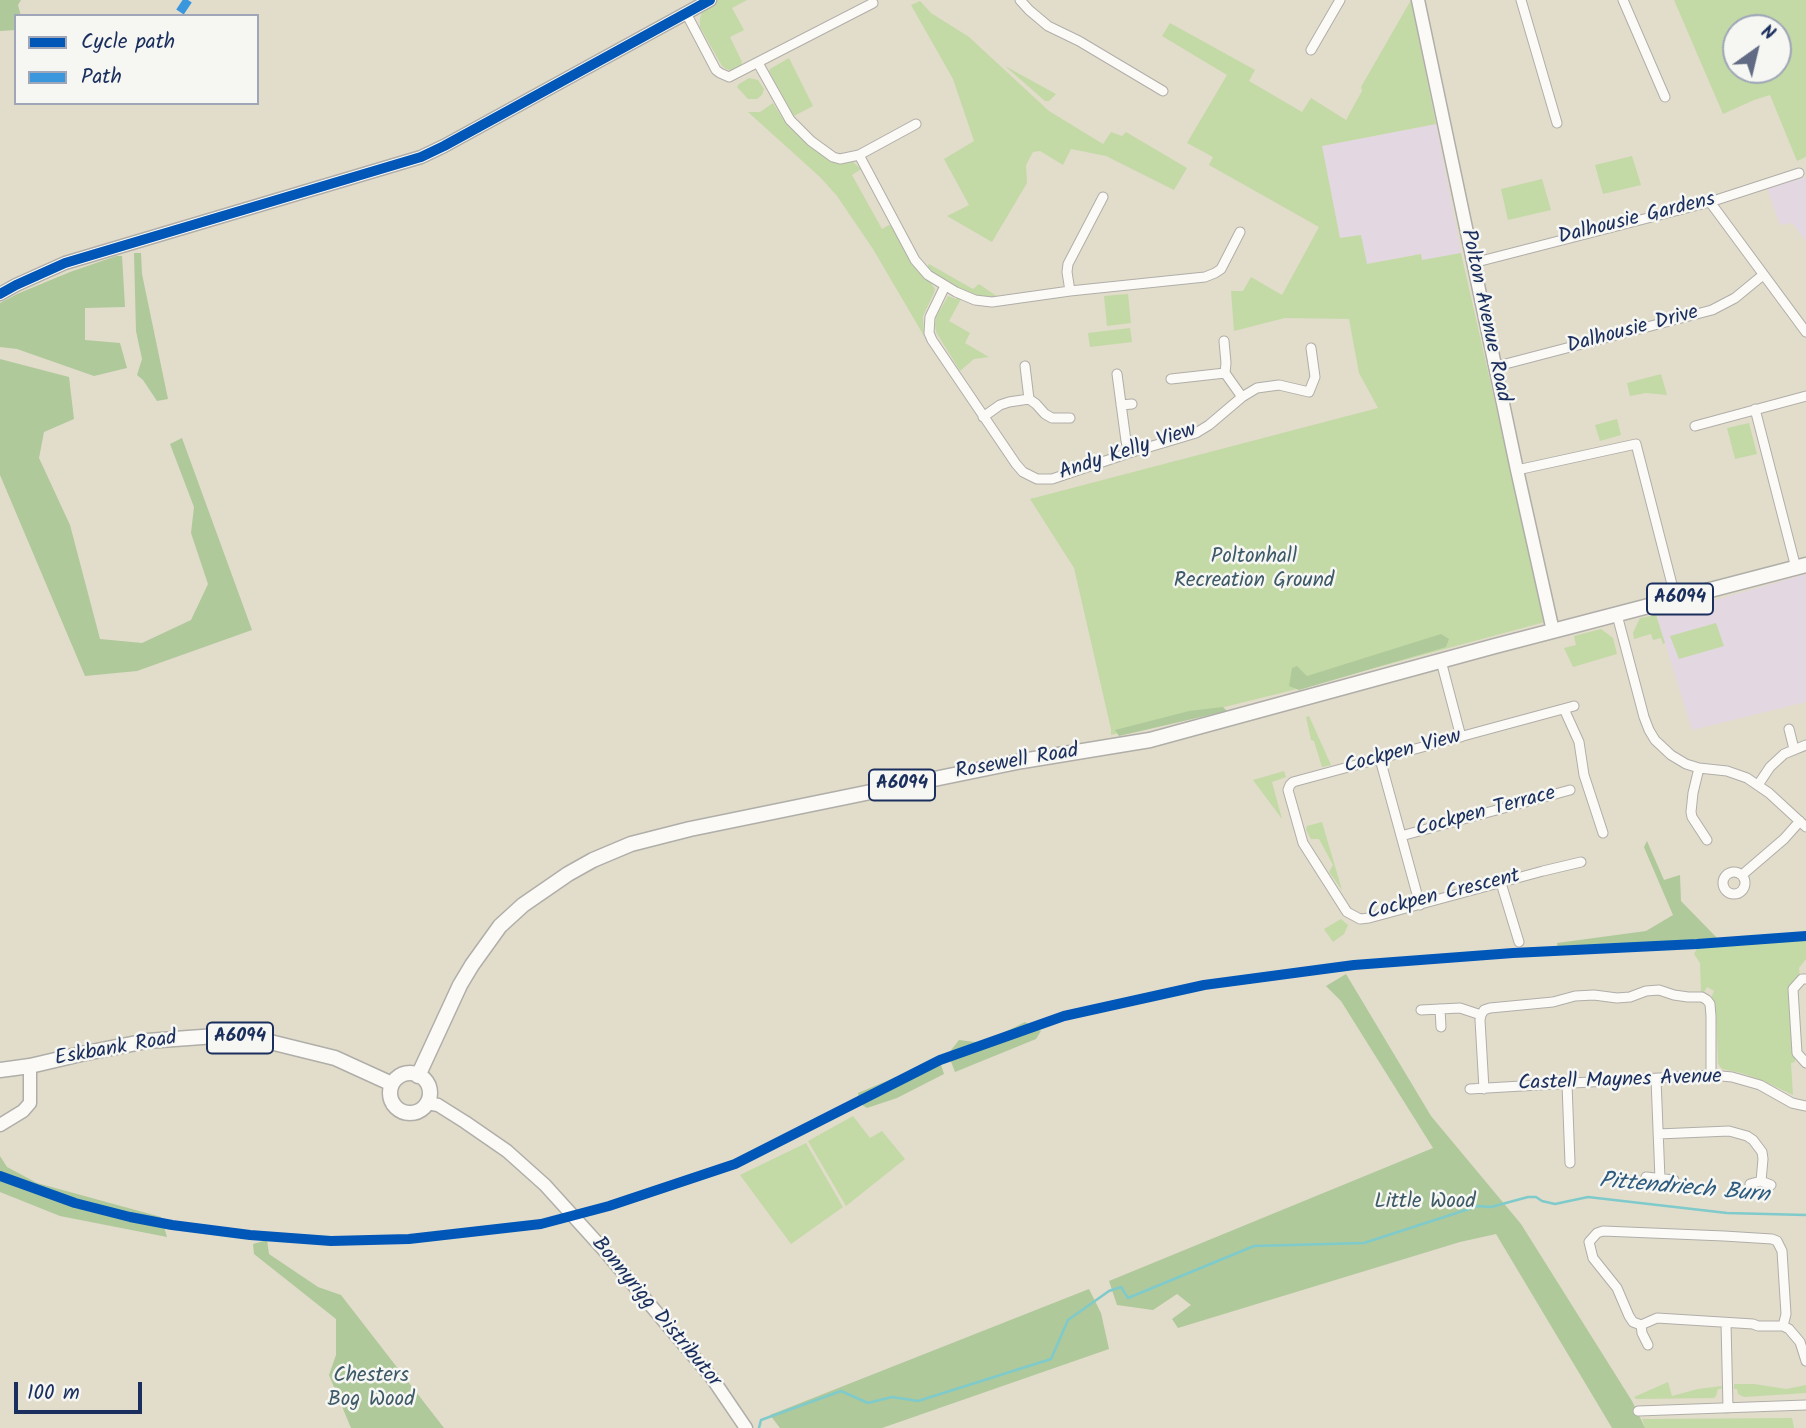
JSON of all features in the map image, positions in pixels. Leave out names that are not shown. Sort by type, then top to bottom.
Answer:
[{"type":"main road","name":"A6094","points":[[1553,631],[1801,566]]},
{"type":"main road","name":"Rosewell Road","points":[[418,1076],[460,985],[500,926],[523,905],[568,874],[631,844],[690,829],[982,769],[1150,740],[1553,631]]},
{"type":"main road","name":"Eskbank Road","points":[[0,1070],[147,1041],[216,1036],[266,1041],[335,1058],[392,1084]]},
{"type":"main road","points":[[400,1076],[418,1076],[427,1085],[427,1103],[417,1112],[403,1112],[393,1104],[390,1091],[392,1084],[400,1076]]},
{"type":"street","points":[[0,294],[65,263],[421,157],[710,0]]},
{"type":"street","points":[[1020,0],[1048,26],[1079,41],[1163,91]]},
{"type":"street","points":[[1311,50],[1340,0]]},
{"type":"street","name":"Polton Avenue Road","points":[[1418,0],[1494,367],[1553,631]]},
{"type":"street","points":[[1521,0],[1557,123]]},
{"type":"street","points":[[1623,0],[1665,97]]},
{"type":"street","points":[[686,13],[716,69],[729,77],[873,3]]},
{"type":"street","points":[[758,63],[785,112],[800,132],[833,157],[840,159],[859,155],[916,124]]},
{"type":"street","points":[[859,155],[915,260],[928,275],[968,298],[992,302],[1205,277],[1215,274],[1221,268],[1240,232]]},
{"type":"street","name":"Dalhousie Gardens","points":[[1473,263],[1710,202],[1799,173]]},
{"type":"street","points":[[1070,291],[1068,264],[1103,197]]},
{"type":"street","points":[[1710,202],[1806,332]]},
{"type":"street","name":"Dalhousie Drive","points":[[1494,367],[1712,310],[1735,298],[1763,275]]},
{"type":"street","name":"Andy Kelly View","points":[[945,286],[930,317],[929,333],[932,340],[1016,464],[1023,472],[1037,479],[1052,479],[1196,433],[1257,388],[1279,385],[1309,392],[1315,377],[1311,348]]},
{"type":"street","points":[[1224,341],[1225,373],[1242,397]]},
{"type":"street","points":[[1025,366],[1029,399]]},
{"type":"street","points":[[1171,379],[1225,373]]},
{"type":"street","points":[[1117,374],[1129,453]]},
{"type":"street","points":[[1695,426],[1806,396]]},
{"type":"street","points":[[983,417],[1000,405],[1029,399],[1052,418],[1070,418]]},
{"type":"street","points":[[1121,405],[1132,404]]},
{"type":"street","points":[[1755,410],[1801,566]]},
{"type":"street","points":[[1517,470],[1636,444],[1676,600]]},
{"type":"street","points":[[1617,615],[1649,730],[1655,740],[1671,755],[1699,768],[1727,771],[1747,778],[1803,824],[1742,875]]},
{"type":"street","points":[[1441,661],[1461,737]]},
{"type":"street","name":"Cockpen View","points":[[1303,843],[1288,789],[1293,782],[1574,706]]},
{"type":"street","points":[[1564,709],[1579,742],[1584,775],[1603,833]]},
{"type":"street","points":[[1789,729],[1794,749]]},
{"type":"street","points":[[1758,785],[1770,767],[1784,754],[1806,746]]},
{"type":"street","points":[[1380,759],[1420,905]]},
{"type":"street","points":[[1699,768],[1691,812],[1707,840]]},
{"type":"street","name":"Cockpen Terrace","points":[[1401,836],[1570,790]]},
{"type":"street","name":"Cockpen Crescent","points":[[1303,843],[1347,912],[1355,917],[1369,918],[1580,862]]},
{"type":"street","points":[[1501,883],[1519,942]]},
{"type":"street","points":[[1804,1060],[1797,1053],[1793,989],[1802,979],[1806,979]]},
{"type":"street","points":[[1484,1088],[1481,1015],[1484,1010],[1553,1002],[1575,996],[1630,997],[1659,990],[1688,998],[1702,998],[1710,1004],[1711,1075]]},
{"type":"street","points":[[1421,1010],[1460,1008],[1481,1015]]},
{"type":"street","points":[[1440,1009],[1441,1027]]},
{"type":"street","points":[[0,1125],[23,1111],[30,1103],[30,1066]]},
{"type":"street","name":"Castell Maynes Avenue","points":[[1470,1089],[1711,1075],[1732,1077],[1760,1085],[1792,1103],[1806,1106]]},
{"type":"street","points":[[1656,1079],[1660,1179]]},
{"type":"street","points":[[1567,1084],[1570,1163]]},
{"type":"street","name":"Bonnyrigg Distributor","points":[[427,1103],[438,1105],[507,1151],[545,1185],[712,1378],[746,1428]]},
{"type":"street","points":[[1658,1134],[1729,1131],[1747,1136],[1762,1152],[1761,1181]]},
{"type":"street","points":[[1646,1177],[1674,1180]]},
{"type":"street","points":[[1750,1184],[1761,1181],[1771,1185]]},
{"type":"street","points":[[1648,1345],[1637,1323],[1629,1316],[1617,1288],[1593,1258],[1589,1242],[1597,1233],[1603,1231],[1724,1236],[1777,1241],[1782,1251],[1786,1314],[1783,1326]]},
{"type":"street","points":[[1637,1323],[1657,1318],[1783,1326],[1800,1342],[1803,1365]]},
{"type":"street","points":[[1726,1322],[1728,1408]]},
{"type":"street","points":[[1638,1411],[1672,1415],[1728,1408],[1806,1405]]},
{"type":"shaded area","points":[[1436,124],[1461,253],[1422,261],[1420,254],[1367,264],[1340,239],[1322,146]]},
{"type":"shaded area","points":[[1806,177],[1806,241],[1792,223],[1780,225],[1767,188]]},
{"type":"shaded area","points":[[1806,574],[1806,702],[1692,730],[1657,617]]},
{"type":"green space","points":[[0,0],[21,0],[18,5],[20,14],[14,14],[14,30],[0,31]]},
{"type":"green space","points":[[718,0],[747,0],[732,8],[744,30],[730,37],[742,62],[741,66],[733,71],[722,66],[700,27],[702,11]]},
{"type":"green space","name":"Poltonhall Recreation Ground","points":[[1411,0],[1436,124],[1322,146],[1340,238],[1361,235],[1367,264],[1421,254],[1422,260],[1461,253],[1545,622],[1289,691],[1111,735],[1074,568],[1030,499],[1378,408],[1359,373],[1349,319],[1285,318],[1234,331],[1231,291],[1243,291],[1251,277],[1282,295],[1319,227],[1209,165],[1213,157],[1187,143],[1227,75],[1162,36],[1170,23],[1255,70],[1249,81],[1302,112],[1311,98],[1346,120],[1362,91],[1361,87]]},
{"type":"green space","points":[[1674,0],[1806,0],[1806,157],[1797,161],[1770,95],[1723,114]]},
{"type":"green space","points":[[920,1],[931,13],[969,37],[1049,111],[1103,144],[1111,132],[1122,136],[1126,132],[1187,168],[1174,190],[1106,156],[1071,149],[1063,165],[1040,151],[1033,152],[1026,165],[1027,183],[992,242],[947,216],[969,205],[944,159],[974,141],[953,79],[911,5]]},
{"type":"green space","points":[[789,58],[813,106],[794,116],[769,71]]},
{"type":"green space","points":[[1005,66],[1056,94],[1049,101],[1045,101]]},
{"type":"green space","points":[[749,78],[758,80],[764,89],[757,99],[748,99],[737,87]]},
{"type":"green space","points":[[773,103],[783,119],[827,158],[853,162],[861,169],[852,175],[882,229],[889,225],[893,227],[935,289],[923,316],[924,336],[873,249],[837,196],[821,178],[748,112],[760,112]]},
{"type":"green space","points":[[1632,156],[1641,185],[1603,194],[1595,165]]},
{"type":"green space","points":[[1542,179],[1551,210],[1508,220],[1501,189]]},
{"type":"green space","points":[[134,253],[141,253],[142,274],[168,399],[157,401],[137,375],[142,359],[136,331]]},
{"type":"green space","points":[[122,256],[125,307],[85,308],[85,340],[120,343],[127,368],[94,376],[17,349],[0,347],[0,303],[70,272]]},
{"type":"green space","points":[[929,264],[973,289],[979,284],[998,297],[972,295],[958,289],[935,274],[927,267]]},
{"type":"green space","points":[[1128,294],[1131,323],[1107,326],[1104,296]]},
{"type":"green space","points":[[948,296],[961,299],[949,321],[970,333],[965,343],[989,357],[974,359],[960,371],[936,332],[936,317]]},
{"type":"green space","points":[[1130,328],[1132,342],[1090,347],[1088,333]]},
{"type":"green space","points":[[0,359],[69,377],[74,419],[44,432],[39,458],[70,525],[100,639],[142,643],[191,620],[208,584],[191,533],[194,507],[170,444],[182,438],[252,630],[137,671],[85,676],[0,475]]},
{"type":"green space","points":[[1661,374],[1667,395],[1646,393],[1630,396],[1627,383]]},
{"type":"green space","points":[[1617,419],[1621,435],[1600,441],[1595,425]]},
{"type":"green space","points":[[1749,423],[1757,454],[1735,459],[1727,428]]},
{"type":"green space","points":[[1656,615],[1665,643],[1663,644],[1661,638],[1653,640],[1651,634],[1634,639],[1633,633],[1640,618]]},
{"type":"green space","points":[[1716,623],[1724,646],[1679,659],[1670,636]]},
{"type":"green space","points":[[1601,629],[1613,638],[1617,654],[1573,667],[1564,648],[1576,645],[1574,636]]},
{"type":"green space","points":[[1441,634],[1449,639],[1446,647],[1299,690],[1289,686],[1292,668],[1297,666],[1307,676]]},
{"type":"green space","points":[[1223,707],[1227,711],[1119,736],[1115,730],[1189,711]]},
{"type":"green space","points":[[1309,716],[1331,765],[1322,767],[1314,741],[1311,740],[1306,717]]},
{"type":"green space","points":[[1284,771],[1286,777],[1272,782],[1282,819],[1253,780]]},
{"type":"green space","points":[[1322,822],[1342,890],[1329,872],[1333,865],[1319,839],[1311,839],[1306,830],[1307,826]]},
{"type":"green space","points":[[1647,841],[1664,880],[1680,875],[1681,901],[1718,939],[1558,949],[1557,943],[1646,931],[1673,915],[1644,847]]},
{"type":"green space","points":[[1341,919],[1348,925],[1344,934],[1333,942],[1324,929]]},
{"type":"green space","points":[[1806,939],[1806,959],[1799,968],[1800,976],[1790,986],[1795,1062],[1791,1063],[1793,1095],[1759,1079],[1720,1067],[1716,1011],[1711,998],[1714,991],[1707,987],[1703,994],[1701,993],[1700,963],[1694,954],[1698,946]]},
{"type":"green space","name":"Little Wood","points":[[1346,974],[1431,1116],[1521,1224],[1632,1401],[1645,1428],[1612,1428],[1496,1234],[1460,1242],[1178,1328],[1172,1319],[1191,1305],[1177,1294],[1153,1310],[1117,1305],[1109,1281],[1433,1148],[1341,1001],[1326,986]]},
{"type":"green space","points":[[1025,1022],[1041,1031],[1036,1039],[955,1072],[948,1054],[959,1040],[983,1043]]},
{"type":"green space","points":[[941,1065],[944,1074],[897,1098],[867,1108],[859,1103],[858,1093],[896,1077],[904,1082]]},
{"type":"green space","points":[[853,1116],[870,1138],[882,1131],[905,1159],[846,1206],[808,1141]]},
{"type":"green space","points":[[806,1143],[843,1207],[791,1244],[740,1175]]},
{"type":"green space","points":[[0,1156],[7,1167],[37,1183],[161,1217],[167,1237],[60,1216],[0,1192]]},
{"type":"green space","name":"Chesters Bog Wood","points":[[267,1240],[269,1254],[318,1287],[341,1295],[444,1428],[351,1428],[329,1375],[336,1355],[336,1319],[254,1254],[253,1244]]},
{"type":"green space","points":[[1089,1289],[1101,1313],[1109,1349],[882,1428],[780,1428],[770,1415]]},
{"type":"green space","points":[[1668,1382],[1672,1396],[1722,1386],[1714,1398],[1634,1397]]},
{"type":"green space","points":[[1734,1384],[1786,1389],[1806,1385],[1806,1393],[1744,1397],[1734,1389]]},
{"type":"green space","points":[[1792,1418],[1794,1428],[1645,1428],[1642,1419]]},
{"type":"waterway","name":"Pittendriech Burn","points":[[759,1428],[761,1420],[841,1391],[868,1403],[892,1397],[918,1401],[1051,1359],[1068,1320],[1109,1291],[1121,1287],[1128,1298],[1254,1246],[1364,1243],[1478,1206],[1491,1207],[1528,1197],[1555,1204],[1588,1197],[1727,1213],[1806,1215]]},
{"type":"marked path","points":[[180,12],[188,0]]},
{"type":"cycle path","points":[[0,294],[65,263],[421,157],[710,0]]},
{"type":"cycle path","points":[[0,1176],[75,1203],[130,1217],[250,1235],[331,1241],[409,1239],[541,1224],[609,1206],[735,1164],[940,1060],[1064,1016],[1204,985],[1354,965],[1806,936]]}]
